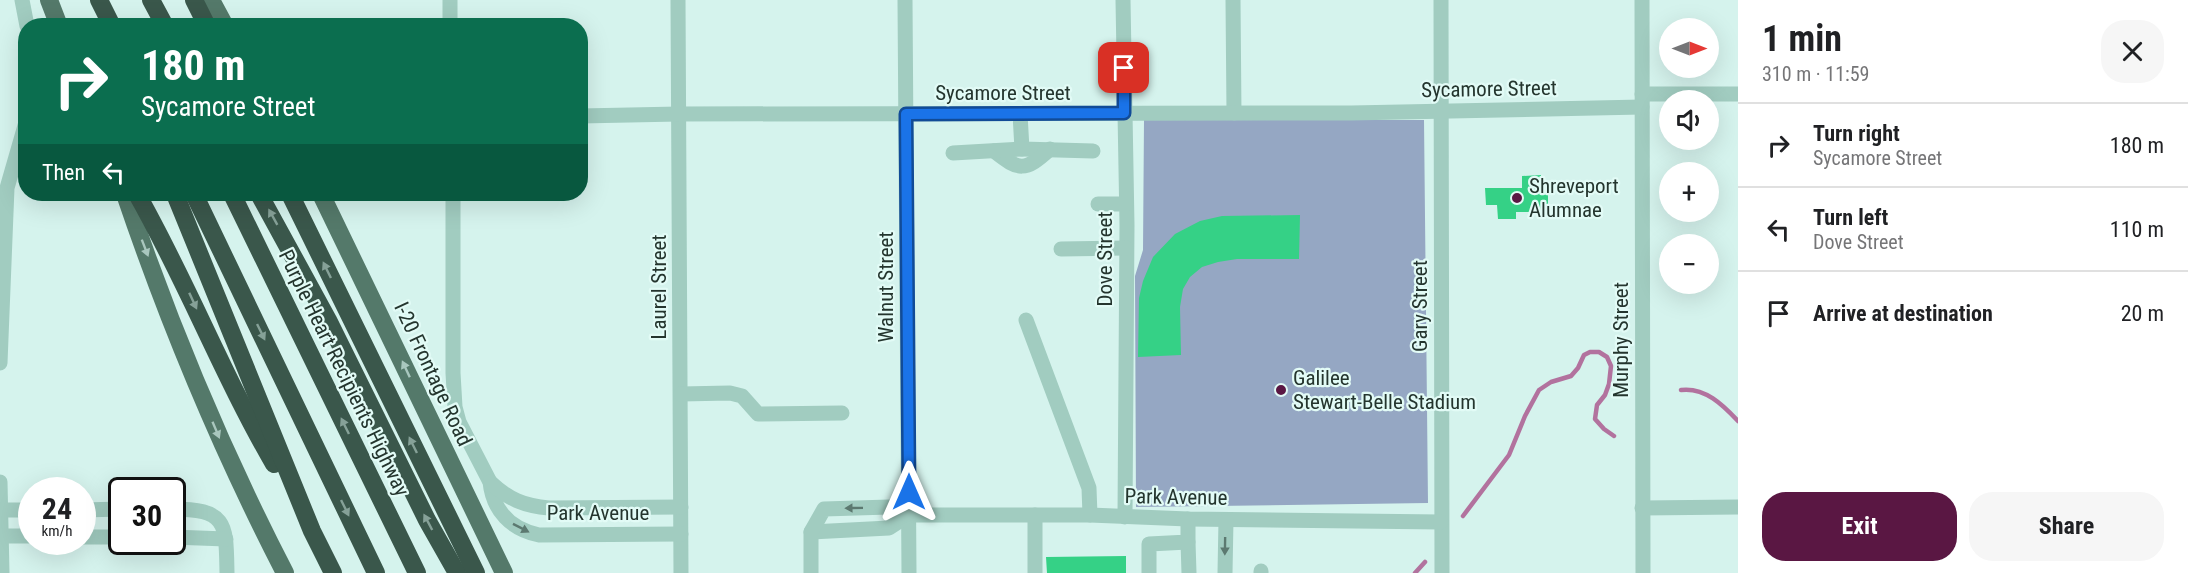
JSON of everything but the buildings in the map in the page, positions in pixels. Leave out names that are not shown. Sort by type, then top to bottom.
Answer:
[{"type":"highway","points":[[98,0],[106,18]]},
{"type":"highway","points":[[140,0],[148,18]]},
{"type":"highway","points":[[151,0],[161,18]]},
{"type":"highway","points":[[194,0],[203,18]]},
{"type":"highway","points":[[141,201],[192,299],[223,368],[261,443],[312,531],[333,573]]},
{"type":"highway","points":[[178,201],[312,531]]},
{"type":"highway","points":[[197,201],[376,573]]},
{"type":"highway","name":"Purple Heart Recipients Highway","points":[[235,201],[417,573]]},
{"type":"highway","points":[[263,201],[328,320],[427,520],[457,573]]},
{"type":"highway","points":[[293,201],[476,573]]},
{"type":"main road","points":[[49,0],[56,18]]},
{"type":"main road","points":[[211,0],[221,18]]},
{"type":"main road","points":[[127,201],[193,377],[228,459],[285,573]]},
{"type":"main road","name":"I-20 Frontage Road","points":[[324,201],[504,573]]},
{"type":"street","points":[[22,0],[25,18]]},
{"type":"street","points":[[450,0],[450,18]]},
{"type":"street","name":"Laurel Street","points":[[678,0],[681,573]]},
{"type":"street","name":"Walnut Street","points":[[905,0],[909,573]]},
{"type":"street","name":"Dove Street","points":[[1123,0],[1126,204],[1125,517]]},
{"type":"street","points":[[1233,0],[1234,112]]},
{"type":"street","name":"Gary Street","points":[[1441,0],[1442,573]]},
{"type":"street","name":"Murphy Street","points":[[1642,0],[1642,573]]},
{"type":"street","name":"Sycamore Street","points":[[588,116],[1441,111],[1738,94]]},
{"type":"street","points":[[1020,114],[1023,149]]},
{"type":"street","points":[[953,153],[1023,149],[1093,151]]},
{"type":"street","points":[[0,363],[7,188],[18,150]]},
{"type":"street","points":[[994,151],[1012,166],[1023,167],[1035,163],[1050,150]]},
{"type":"street","points":[[453,201],[455,407],[459,422],[490,482]]},
{"type":"street","points":[[1098,204],[1126,204]]},
{"type":"street","points":[[1061,249],[1126,248]]},
{"type":"street","points":[[1026,320],[1089,488],[1090,515]]},
{"type":"street","points":[[681,394],[730,393],[742,396],[759,414],[842,413]]},
{"type":"street","points":[[0,482],[3,573]]},
{"type":"street","name":"Park Avenue","points":[[490,482],[509,497],[532,507],[681,507]]},
{"type":"street","name":"Park Avenue","points":[[490,482],[491,492],[499,510],[512,524],[530,533],[539,535],[681,534]]},
{"type":"street","name":"Park Avenue","points":[[811,532],[824,509],[889,507],[909,515],[1090,515],[1226,520],[1441,522]]},
{"type":"street","points":[[1642,508],[1738,507]]},
{"type":"street","points":[[186,509],[208,512],[217,518],[224,528],[227,573]]},
{"type":"street","points":[[2,510],[18,510]]},
{"type":"street","name":"Park Avenue","points":[[811,532],[889,528],[909,515]]},
{"type":"street","points":[[1035,515],[1035,573]]},
{"type":"street","points":[[1188,519],[1189,573]]},
{"type":"street","points":[[1225,573],[1226,520]]},
{"type":"street","points":[[811,532],[811,573]]},
{"type":"street","points":[[3,536],[18,536]]},
{"type":"street","points":[[186,538],[226,539]]},
{"type":"street","points":[[1149,573],[1149,544],[1188,542]]},
{"type":"shaded area","name":"Galilee Stewart-Belle Stadium","points":[[1144,120],[1424,120],[1428,503],[1136,507],[1135,276],[1143,250]]},
{"type":"waterway","points":[[1463,516],[1509,455],[1525,416],[1539,390],[1551,382],[1571,376],[1584,355],[1590,352],[1599,352],[1607,357],[1611,366],[1609,384],[1605,395],[1597,405],[1595,419],[1614,436]]},
{"type":"waterway","points":[[1681,390],[1706,394],[1720,403],[1738,421]]},
{"type":"waterway","points":[[1415,573],[1425,562]]},
{"type":"place","name":"Shreveport Alumnae","points":[[1517,198]]},
{"type":"place","name":"Galilee Stewart-Belle Stadium","points":[[1281,390]]},
{"type":"route","points":[[909,492],[906,114],[1124,113],[1124,68]]}]
